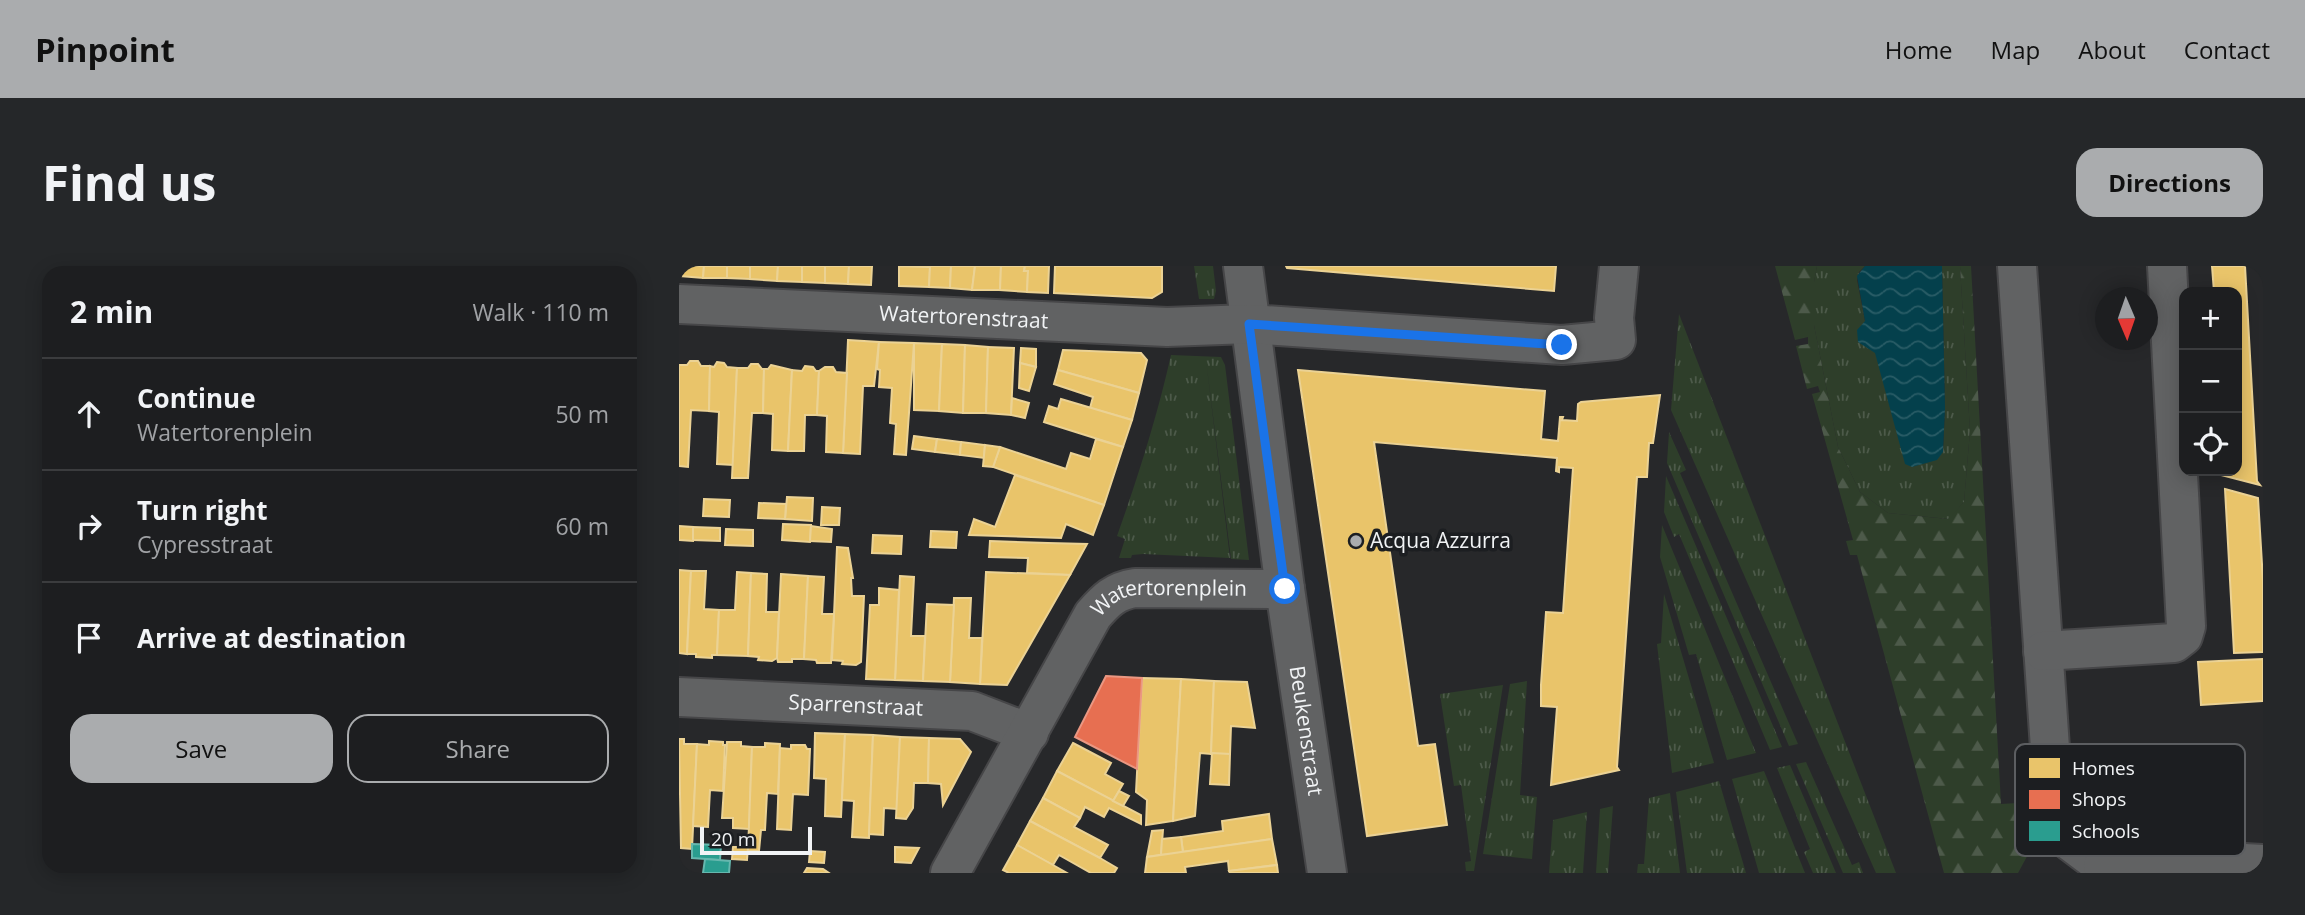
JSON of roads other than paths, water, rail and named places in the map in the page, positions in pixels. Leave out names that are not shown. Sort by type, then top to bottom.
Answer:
[{"type":"street","points":[[1243,266],[1285,589]]},
{"type":"street","name":"Watertorenstraat","points":[[679,304],[1167,327],[1249,324],[1562,345],[1616,340],[1614,318],[1619,266]]},
{"type":"street","points":[[2017,266],[2050,744]]},
{"type":"street","points":[[2043,651],[2174,643],[2183,636],[2186,625],[2167,266]]},
{"type":"street","name":"Watertorenplein","points":[[950,873],[1093,615],[1107,599],[1122,590],[1285,589]]},
{"type":"street","name":"Beukenstraat","points":[[1285,589],[1327,873]]},
{"type":"street","name":"Sparrenstraat","points":[[679,697],[972,711],[1029,733]]},
{"type":"street","points":[[2087,856],[2103,869],[2120,856],[2263,864]]},
{"type":"water","points":[[1865,266],[1942,266],[1945,408],[1943,452],[1937,460],[1912,467],[1905,464],[1875,353],[1858,342],[1857,330],[1865,321],[1857,276]]},
{"type":"place","name":"Acqua Azzurra","points":[[1356,541]]}]
